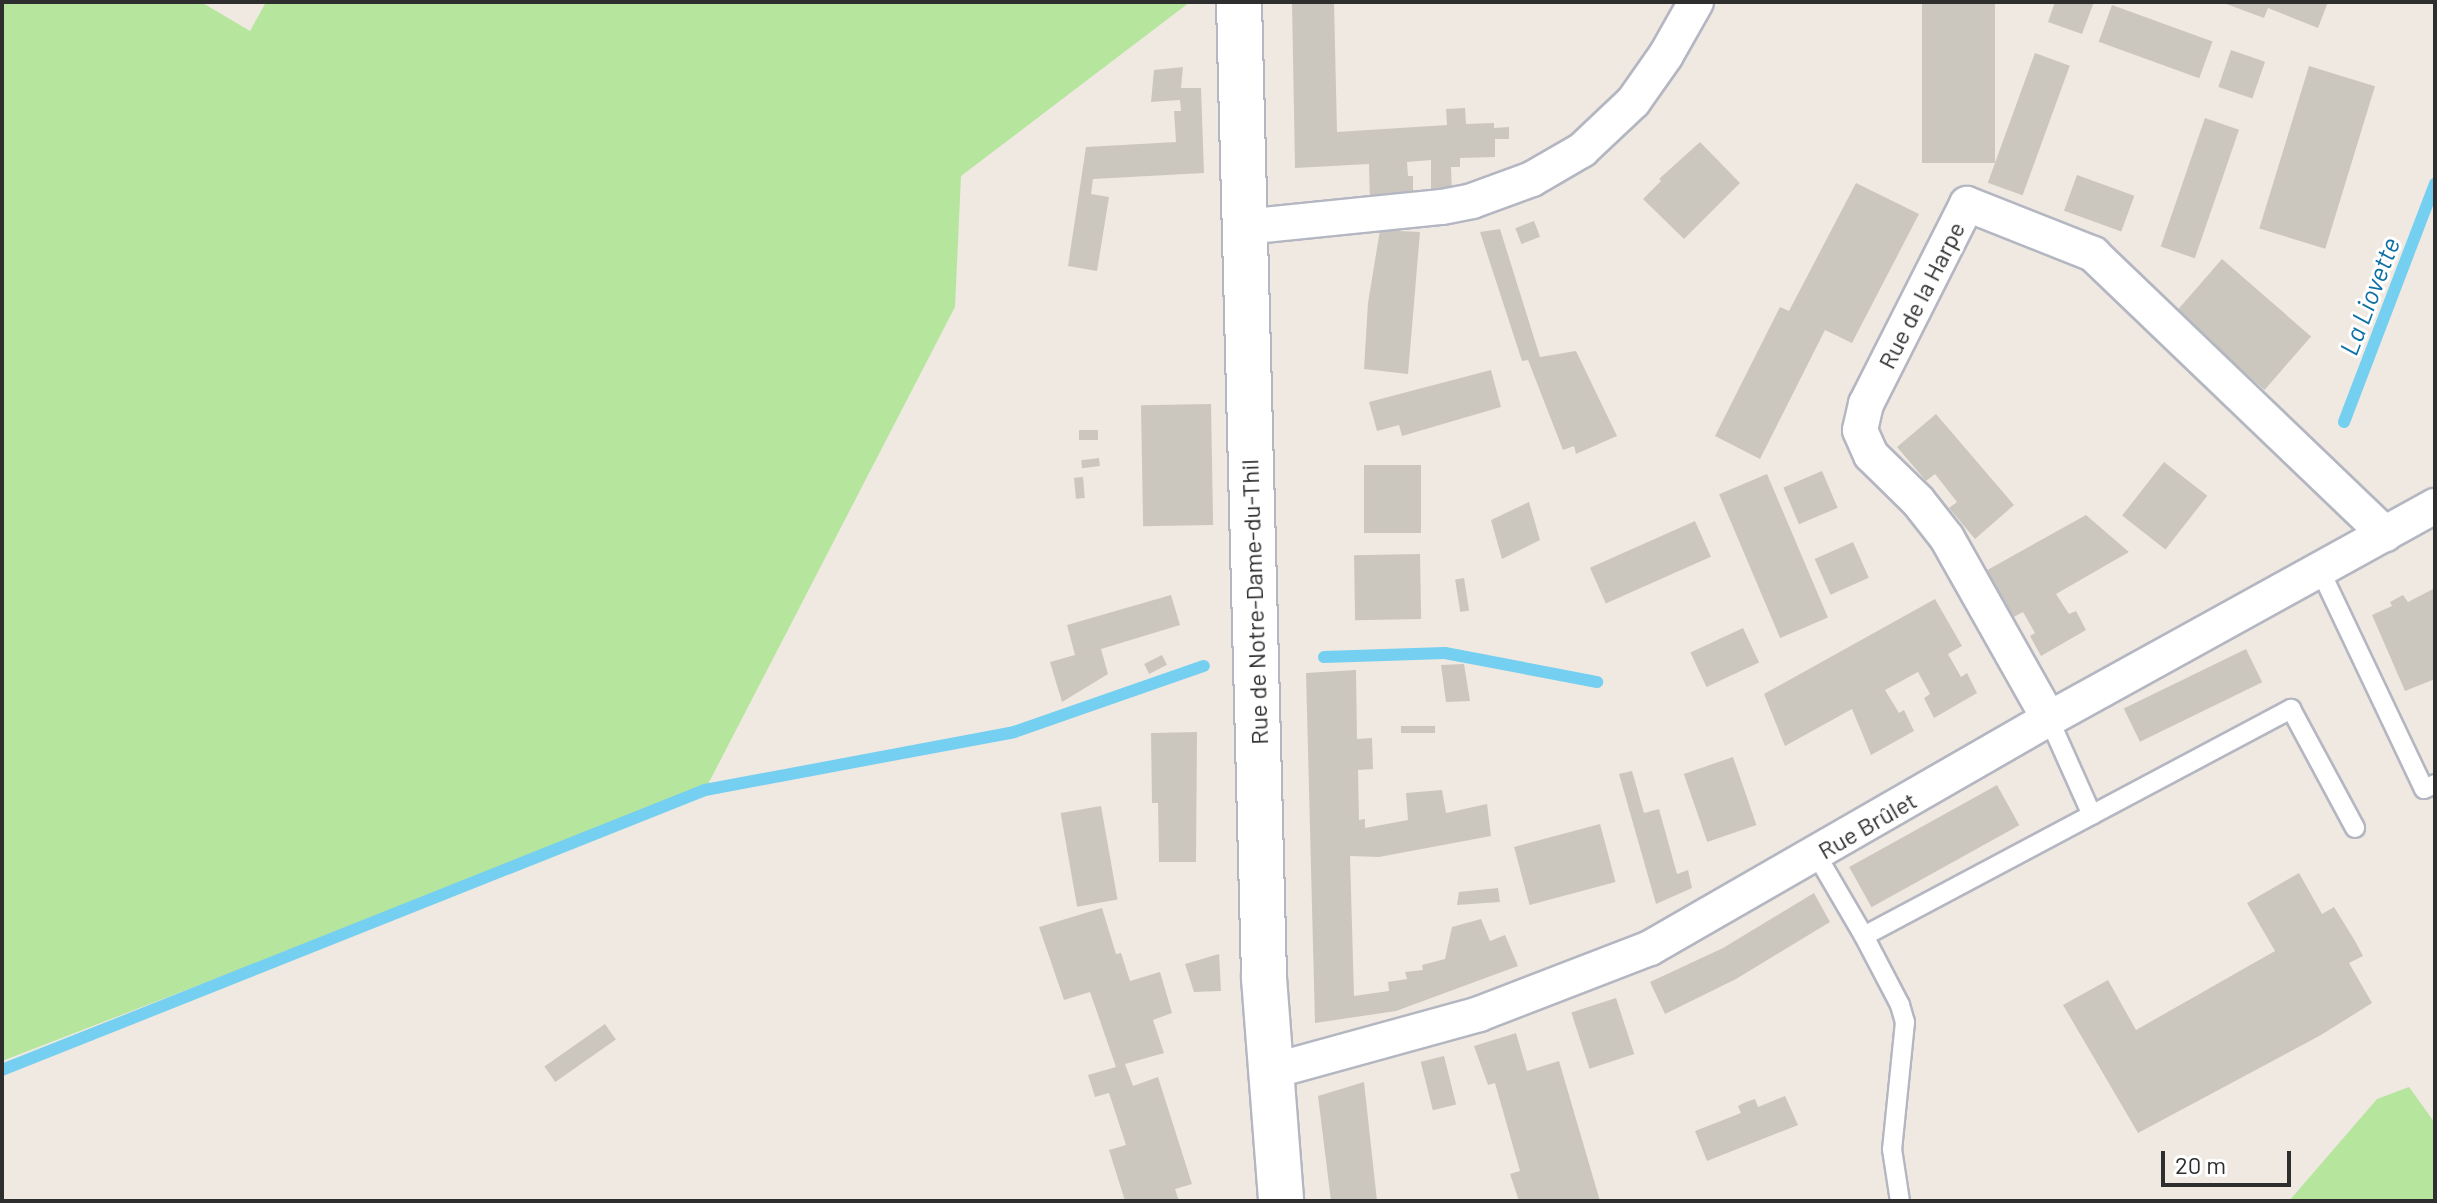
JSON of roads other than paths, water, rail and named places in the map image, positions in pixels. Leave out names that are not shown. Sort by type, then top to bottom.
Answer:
[{"type":"main road","name":"Rue de Notre-Dame-du-Thil","points":[[1239,2],[1269,1072],[1281,1201]]},
{"type":"street","points":[[1244,227],[1442,207],[1472,201],[1532,179],[1582,150],[1633,102],[1666,55],[1696,2]]},
{"type":"street","name":"Rue de la Harpe","points":[[2049,719],[1947,538],[1918,501],[1871,455],[1860,430],[1866,404],[1967,204],[2093,254],[2385,534]]},
{"type":"street","name":"Rue Brûlet","points":[[1269,1072],[1479,1014],[1573,980],[1689,928],[2049,719],[2435,506]]},
{"type":"lane","points":[[2320,570],[2424,789],[2435,784]]},
{"type":"lane","points":[[1864,936],[2291,709],[2355,828]]},
{"type":"lane","points":[[2049,719],[2092,815]]},
{"type":"lane","points":[[1816,854],[1864,936],[1900,1005],[1905,1022],[1892,1149],[1900,1201]]},
{"type":"waterway","name":"La Liovette","points":[[2344,422],[2435,184]]},
{"type":"waterway","points":[[1324,657],[1445,653],[1597,682]]},
{"type":"waterway","points":[[2,1070],[705,790],[1014,732],[1204,666]]}]
